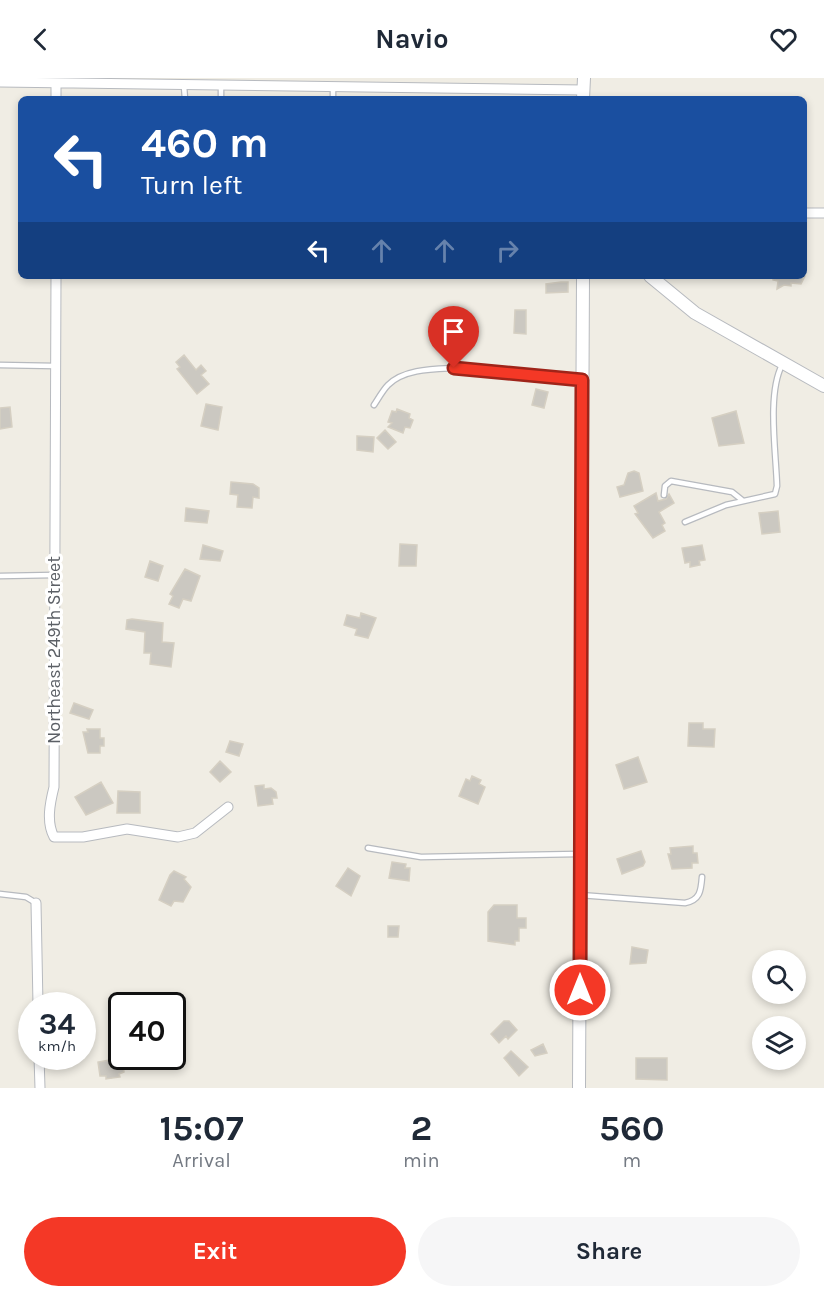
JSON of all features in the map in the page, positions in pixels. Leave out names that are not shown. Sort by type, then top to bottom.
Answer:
[{"type":"street","points":[[0,82],[584,89]]},
{"type":"street","points":[[56,84],[56,96]]},
{"type":"street","points":[[807,213],[824,213]]},
{"type":"street","name":"Northeast 249th Street","points":[[56,279],[54,786],[50,801],[50,828],[54,837],[83,837],[127,829],[178,837],[195,833],[228,807]]},
{"type":"street","points":[[579,1088],[583,279]]},
{"type":"street","points":[[654,279],[695,313],[824,386]]},
{"type":"street","points":[[36,903],[38,992]]},
{"type":"street","points":[[39,1070],[40,1088]]},
{"type":"lane","points":[[184,86],[185,96]]},
{"type":"lane","points":[[221,86],[221,96]]},
{"type":"lane","points":[[333,87],[333,96]]},
{"type":"lane","points":[[685,522],[742,500],[775,494],[777,486],[775,377],[783,363]]},
{"type":"lane","points":[[0,365],[55,366]]},
{"type":"lane","points":[[374,405],[388,384],[409,374],[434,369],[454,368],[582,380]]},
{"type":"lane","points":[[664,495],[665,486],[670,481],[732,492],[742,500]]},
{"type":"lane","points":[[0,576],[54,575]]},
{"type":"lane","points":[[368,848],[422,857],[580,854]]},
{"type":"lane","points":[[580,895],[685,903],[696,900],[701,892],[702,877]]},
{"type":"lane","points":[[0,894],[26,897],[36,903]]},
{"type":"building","points":[[804,279],[801,284],[791,283],[791,286],[784,285],[777,289],[778,281],[773,280]]},
{"type":"building","points":[[568,282],[568,292],[546,293],[546,284]]},
{"type":"building","points":[[515,310],[526,310],[526,334],[514,333]]},
{"type":"building","points":[[184,355],[196,370],[201,365],[206,371],[201,375],[209,384],[197,394],[177,369],[180,367],[176,362]]},
{"type":"building","points":[[536,389],[548,392],[544,408],[532,405]]},
{"type":"building","points":[[206,404],[222,407],[218,430],[201,426]]},
{"type":"building","points":[[10,407],[12,427],[0,429],[0,408]]},
{"type":"building","points":[[397,409],[410,414],[409,418],[413,420],[410,428],[405,427],[403,433],[388,427],[392,423],[388,422],[392,411],[396,412]]},
{"type":"building","points":[[736,411],[744,443],[719,446],[712,418]]},
{"type":"building","points":[[385,430],[396,442],[388,449],[377,438]]},
{"type":"building","points":[[357,436],[374,437],[373,452],[357,450]]},
{"type":"building","points":[[634,471],[639,473],[643,491],[620,497],[617,487],[624,485],[628,473]]},
{"type":"building","points":[[231,482],[253,484],[259,488],[259,498],[253,497],[252,508],[237,507],[238,495],[230,494]]},
{"type":"building","points":[[656,493],[658,501],[666,499],[669,494],[674,503],[659,512],[665,523],[662,525],[665,531],[653,538],[635,514],[638,513],[634,506]]},
{"type":"building","points":[[186,508],[209,511],[207,523],[185,521]]},
{"type":"building","points":[[778,511],[780,532],[762,534],[759,513]]},
{"type":"building","points":[[400,544],[417,545],[416,566],[399,566]]},
{"type":"building","points":[[203,545],[223,551],[220,561],[200,559]]},
{"type":"building","points":[[702,545],[705,560],[699,561],[700,565],[690,567],[690,562],[685,563],[682,548]]},
{"type":"building","points":[[150,561],[163,566],[158,581],[145,577]]},
{"type":"building","points":[[185,569],[200,576],[191,601],[183,599],[179,608],[169,604],[173,596],[170,594]]},
{"type":"building","points":[[361,613],[376,618],[368,638],[355,635],[357,629],[344,625],[347,615],[360,618]]},
{"type":"building","points":[[127,620],[163,623],[162,642],[174,643],[171,667],[150,664],[151,653],[144,653],[145,632],[126,629]]},
{"type":"building","points":[[74,703],[93,710],[89,719],[70,713]]},
{"type":"building","points":[[689,723],[703,723],[703,729],[715,729],[714,747],[688,746]]},
{"type":"building","points":[[87,729],[100,729],[100,738],[104,738],[104,746],[100,746],[100,753],[88,753],[83,732],[88,732]]},
{"type":"building","points":[[230,741],[243,744],[239,756],[226,752]]},
{"type":"building","points":[[638,757],[647,782],[624,789],[616,765]]},
{"type":"building","points":[[220,761],[231,772],[220,782],[210,772]]},
{"type":"building","points":[[472,776],[481,780],[479,784],[485,787],[478,804],[459,796],[466,779],[470,781]]},
{"type":"building","points":[[101,782],[113,803],[86,815],[75,797]]},
{"type":"building","points":[[264,785],[264,789],[271,788],[276,792],[277,798],[272,798],[273,804],[258,806],[255,786]]},
{"type":"building","points":[[118,791],[140,792],[140,813],[117,813]]},
{"type":"building","points":[[693,846],[693,853],[697,853],[698,863],[692,863],[692,868],[672,869],[668,854],[671,854],[670,848]]},
{"type":"building","points":[[641,851],[645,862],[643,866],[622,874],[617,859]]},
{"type":"building","points":[[392,862],[406,864],[405,868],[410,868],[409,881],[389,878]]},
{"type":"building","points":[[348,868],[360,876],[351,896],[336,886]]},
{"type":"building","points":[[174,871],[186,877],[184,879],[191,887],[183,902],[174,901],[171,906],[159,900]]},
{"type":"building","points":[[494,905],[517,905],[517,918],[526,918],[526,928],[519,928],[519,941],[515,941],[515,945],[488,941],[488,912]]},
{"type":"building","points":[[388,926],[399,926],[398,937],[388,937]]},
{"type":"building","points":[[632,947],[648,950],[646,963],[630,964]]},
{"type":"building","points":[[504,1021],[509,1021],[517,1030],[508,1039],[506,1036],[499,1043],[491,1034]]},
{"type":"building","points":[[543,1044],[547,1053],[535,1056],[531,1050]]},
{"type":"building","points":[[511,1051],[528,1067],[519,1076],[504,1058]]},
{"type":"building","points":[[636,1058],[667,1058],[667,1080],[636,1079]]},
{"type":"building","points":[[108,1060],[108,1070],[124,1070],[124,1072],[119,1074],[120,1077],[106,1079],[106,1076],[100,1076],[98,1062]]},
{"type":"route","points":[[454,368],[582,380],[580,990]]}]
